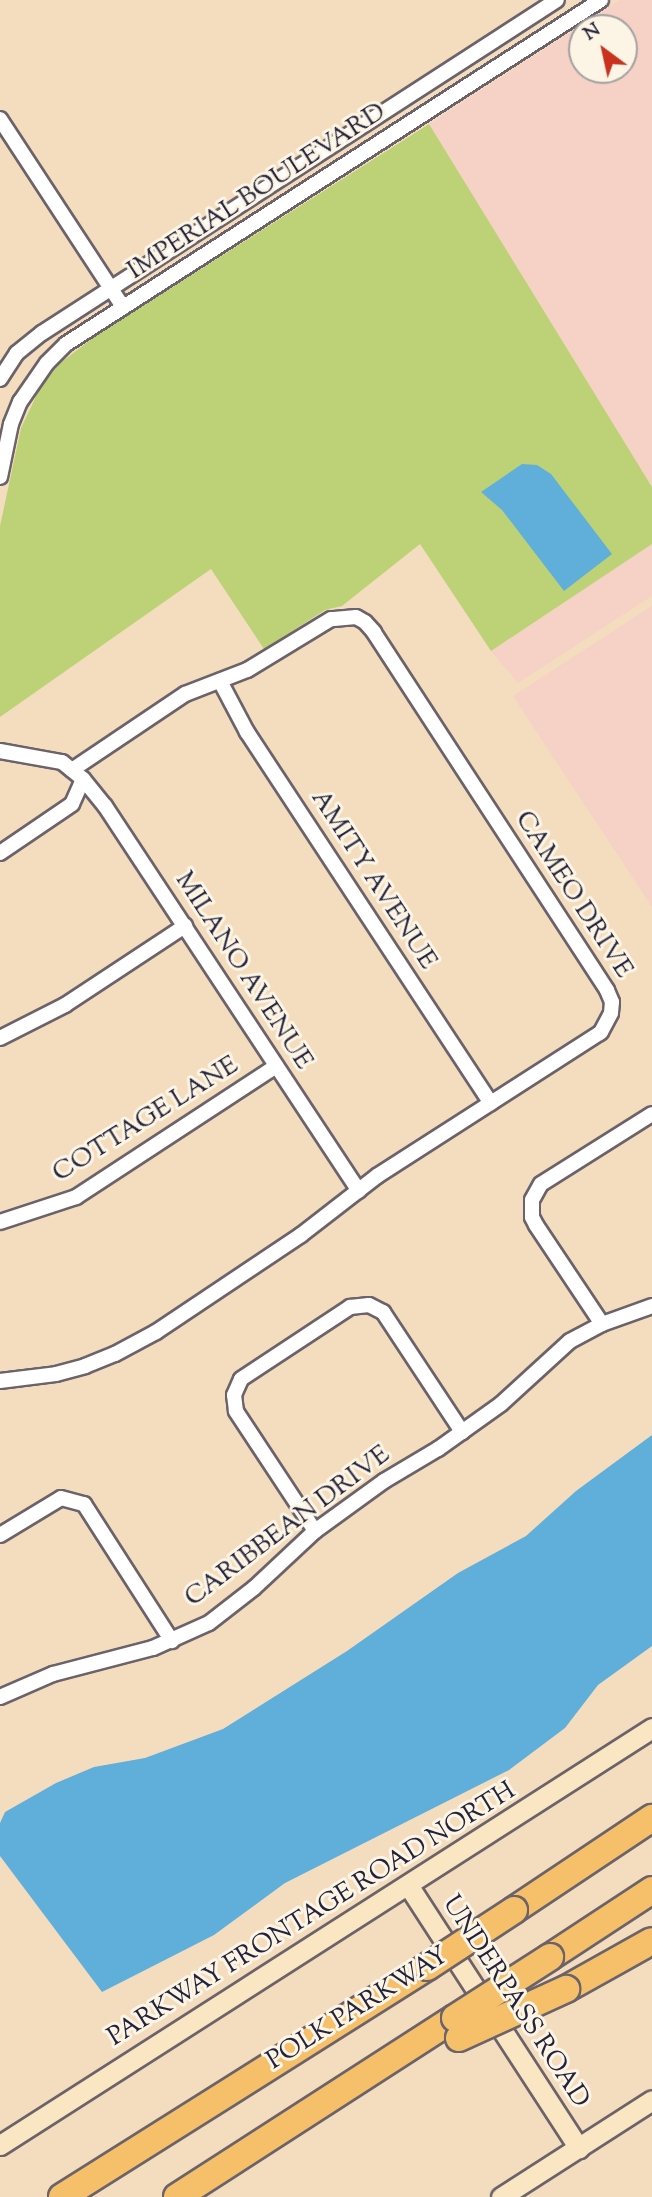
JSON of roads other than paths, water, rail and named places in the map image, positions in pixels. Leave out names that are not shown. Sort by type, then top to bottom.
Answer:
[{"type":"highway","name":"POLK PARKWAY","points":[[62,2197],[427,1967],[652,1818]]},
{"type":"highway","points":[[457,2028],[550,1957],[652,1890]]},
{"type":"highway","points":[[177,2197],[331,2096],[457,2028],[566,1989],[652,1941]]},
{"type":"main road","name":"PARKWAY FRONTAGE ROAD NORTH","points":[[0,2145],[652,1728]]},
{"type":"main road","name":"UNDERPASS ROAD","points":[[408,1885],[579,2148]]},
{"type":"main road","points":[[501,2197],[652,2100]]},
{"type":"street","name":"IMPERIAL BOULEVARD","points":[[0,379],[17,354],[111,287],[556,0]]},
{"type":"street","name":"IMPERIAL BOULEVARD","points":[[0,477],[11,424],[32,382],[66,344],[601,0]]},
{"type":"street","points":[[0,119],[123,307]]},
{"type":"street","name":"CAMEO DRIVE","points":[[0,1381],[56,1374],[85,1366],[134,1345],[261,1262],[359,1191],[601,1032],[611,1013],[612,1002],[607,990],[365,622],[342,616],[331,619],[247,670],[185,694],[78,774]]},
{"type":"street","name":"AMITY AVENUE","points":[[220,681],[247,732],[491,1103]]},
{"type":"street","points":[[0,751],[62,762],[78,774],[72,804],[0,853]]},
{"type":"street","name":"MILANO AVENUE","points":[[78,774],[105,806],[359,1191]]},
{"type":"street","points":[[0,1038],[65,1005],[185,926]]},
{"type":"street","name":"COTTAGE LANE","points":[[0,1222],[76,1197],[276,1066]]},
{"type":"street","points":[[602,1324],[536,1225],[532,1217],[532,1200],[541,1184],[652,1114]]},
{"type":"street","points":[[315,1531],[236,1411],[234,1395],[241,1379],[350,1307],[369,1305],[383,1312],[462,1432]]},
{"type":"street","name":"CARIBBEAN DRIVE","points":[[0,1697],[53,1674],[172,1640],[209,1623],[231,1607],[315,1531],[384,1481],[501,1404],[570,1341],[602,1324],[652,1306]]},
{"type":"street","points":[[0,1535],[61,1498],[84,1504],[172,1640]]},
{"type":"water","points":[[522,464],[537,465],[551,474],[612,554],[564,591],[502,510],[481,492]]},
{"type":"water","points":[[652,1435],[652,1646],[598,1685],[565,1728],[509,1770],[285,1883],[214,1935],[102,1992],[0,1856],[0,1823],[5,1812],[56,1783],[94,1767],[145,1758],[223,1729],[347,1651],[458,1573],[526,1536],[576,1491]]}]
